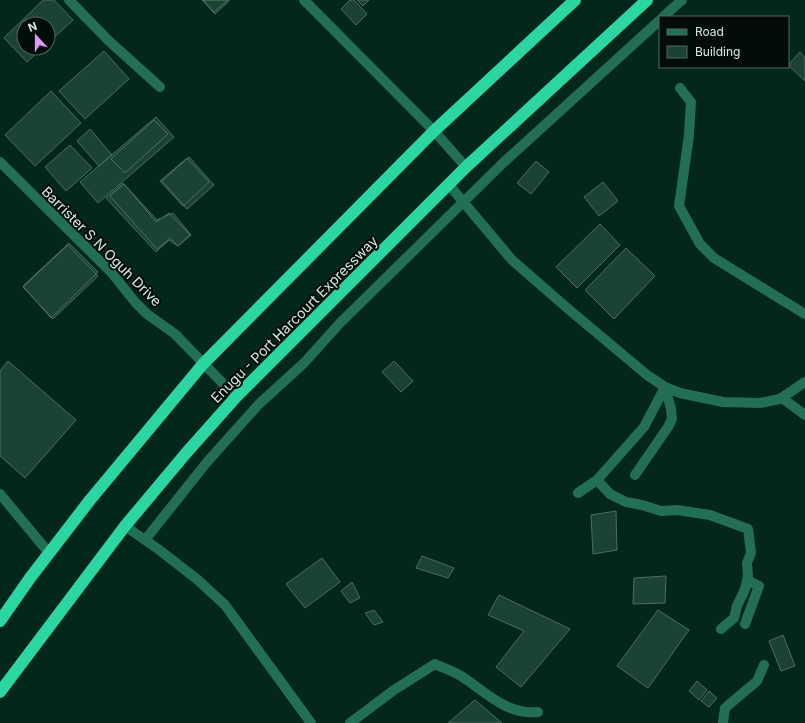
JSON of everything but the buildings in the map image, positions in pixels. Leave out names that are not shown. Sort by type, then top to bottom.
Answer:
[{"type":"highway","points":[[0,621],[49,553],[90,500],[203,364],[434,130],[575,0]]},
{"type":"highway","name":"Enugu - Port Harcourt Expressway","points":[[0,692],[124,526],[236,397],[449,185],[466,166],[647,0]]},
{"type":"street","points":[[69,0],[109,41],[160,87]]},
{"type":"street","points":[[304,0],[434,130],[466,166]]},
{"type":"street","points":[[664,16],[682,0]]},
{"type":"street","points":[[145,540],[207,462],[259,404],[304,363],[340,323],[503,163],[659,21]]},
{"type":"street","points":[[680,88],[691,102],[689,135],[679,206],[700,244],[714,258],[805,314]]},
{"type":"street","name":"Barrister S N Oguh Drive","points":[[0,162],[111,272],[135,302],[147,314],[175,334],[236,397]]},
{"type":"street","points":[[449,185],[512,260],[572,312],[648,375],[665,387],[680,393],[723,402],[760,403],[782,398],[805,382]]},
{"type":"street","points":[[635,475],[672,419],[665,387]]},
{"type":"street","points":[[578,493],[597,480],[644,427],[665,387]]},
{"type":"street","points":[[782,398],[805,415]]},
{"type":"street","points":[[597,480],[610,494],[626,502],[642,505],[661,512],[677,510],[710,515],[748,529],[751,553],[747,563],[747,580],[734,618],[721,630]]},
{"type":"street","points":[[0,494],[49,553]]},
{"type":"street","points":[[124,526],[198,580],[225,605],[311,723]]},
{"type":"street","points":[[745,624],[759,586],[747,580]]},
{"type":"street","points":[[350,723],[394,690],[435,664],[460,676],[489,698],[524,713],[538,712]]},
{"type":"street","points":[[723,723],[722,720],[725,708],[757,681],[764,665]]}]
